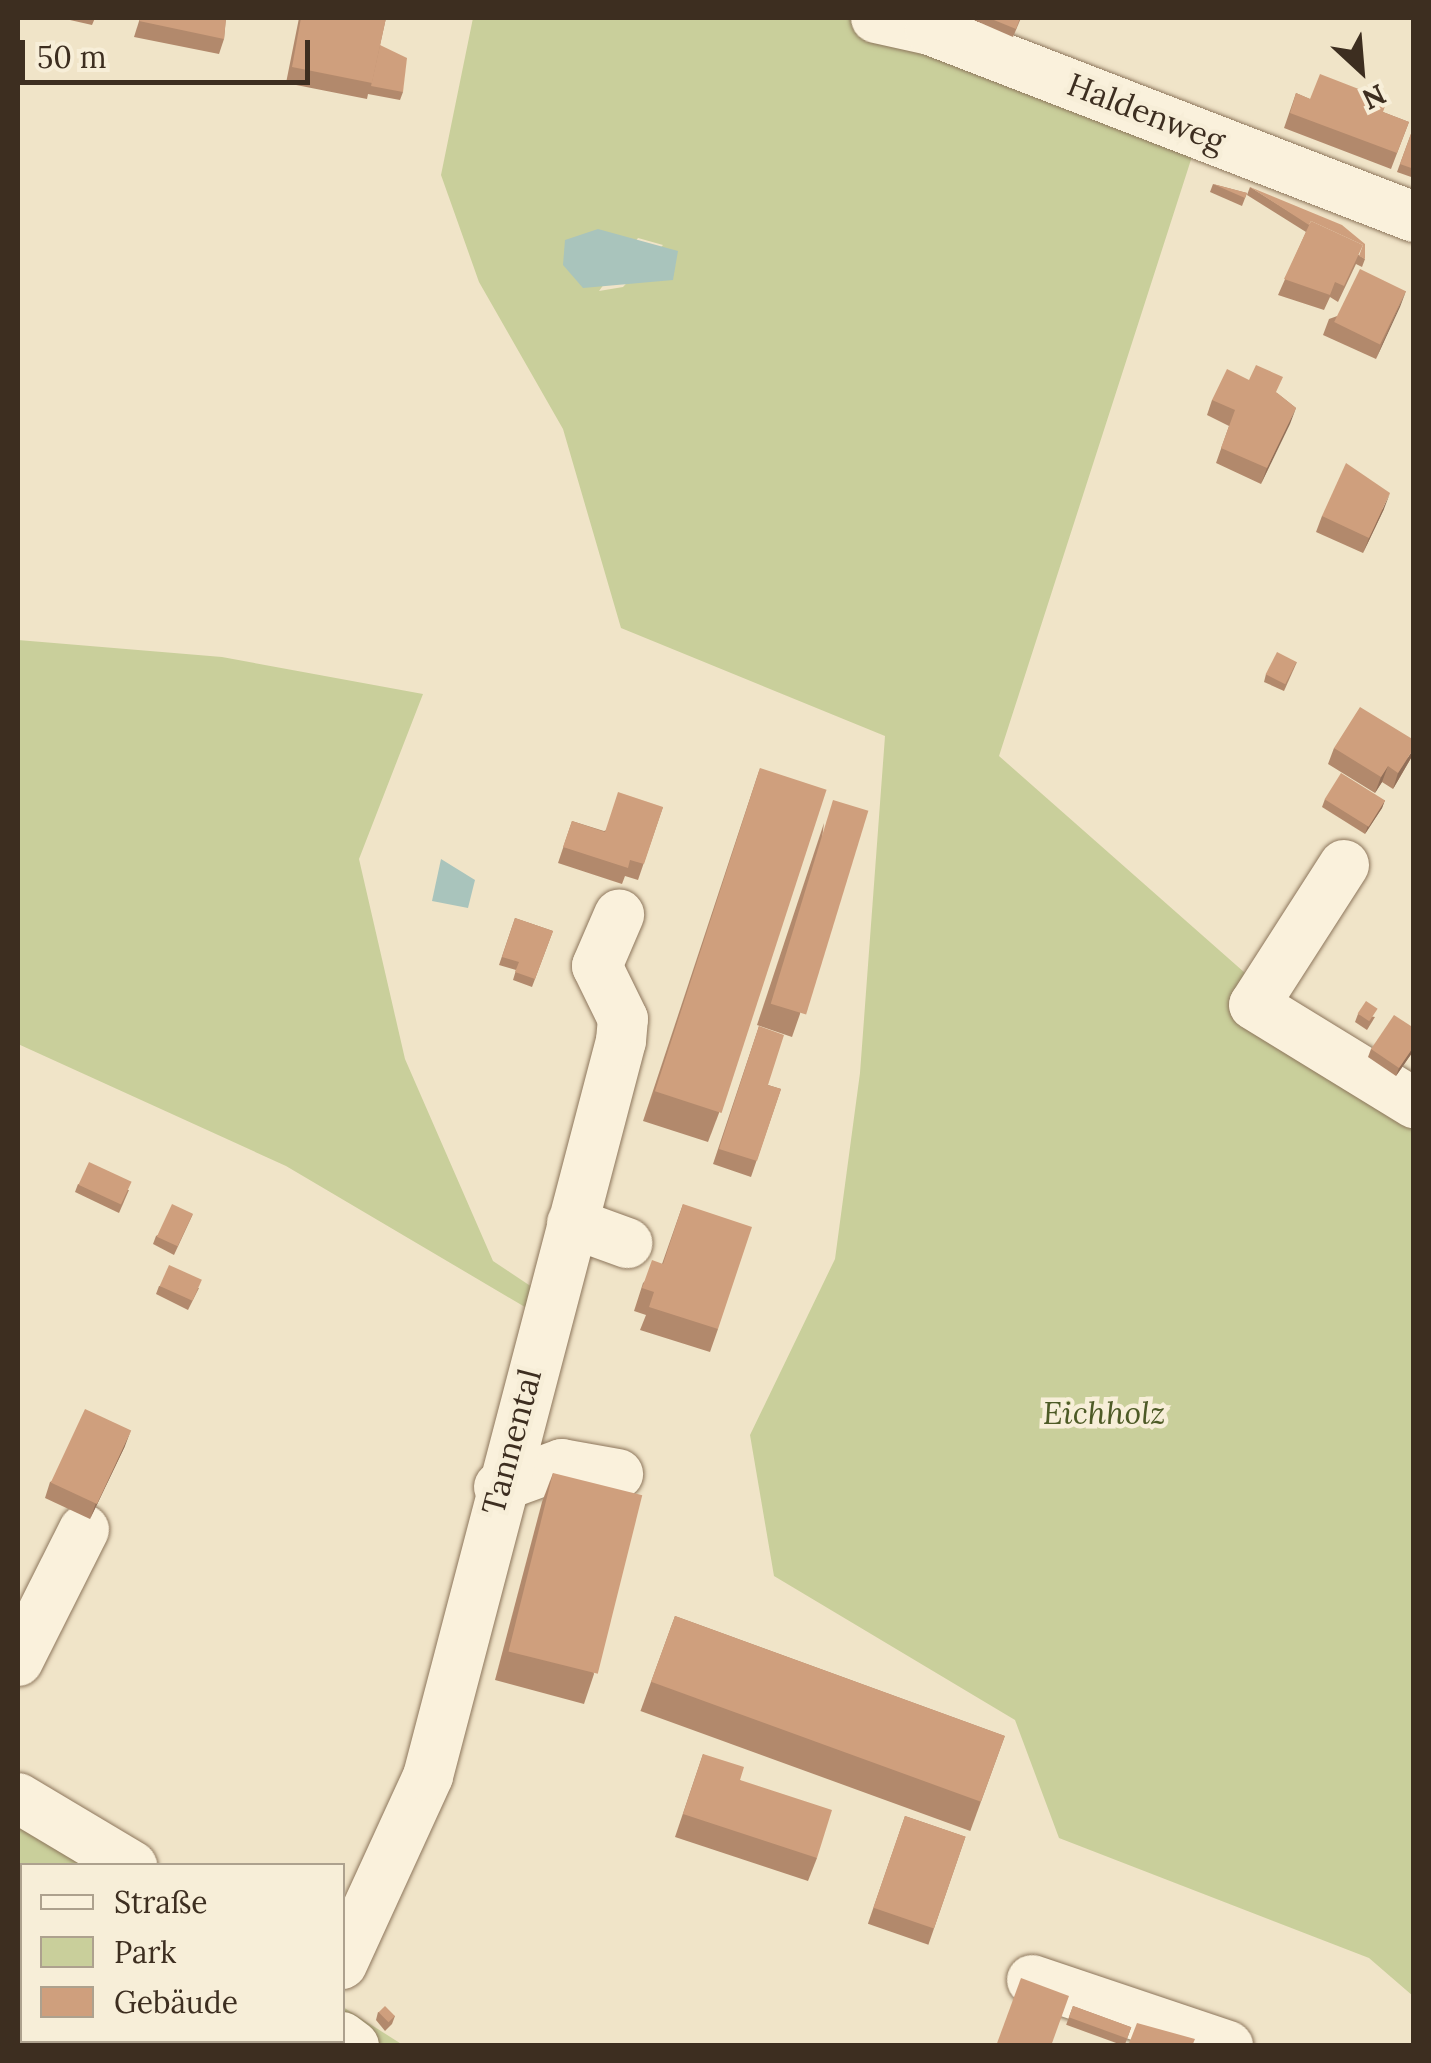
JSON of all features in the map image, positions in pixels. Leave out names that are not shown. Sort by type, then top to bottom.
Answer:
[{"type":"street","name":"Haldenweg","points":[[876,18],[930,30],[1414,217]]},
{"type":"street","points":[[1344,866],[1254,1004],[1414,1103]]},
{"type":"street","name":"Tannental","points":[[345,1957],[428,1776],[499,1487],[623,1019],[578,961],[618,915]]},
{"type":"street","points":[[572,1223],[627,1243]]},
{"type":"street","points":[[499,1487],[562,1464],[618,1474]]},
{"type":"street","points":[[18,1661],[84,1530]]},
{"type":"street","points":[[18,1798],[127,1863]]},
{"type":"street","points":[[1032,1980],[1228,2046]]},
{"type":"green space","name":"Eichholz","points":[[473,18],[947,18],[1197,141],[999,756],[1313,1033],[1413,1088],[1413,1996],[1369,1958],[1059,1838],[1015,1720],[774,1576],[750,1435],[835,1259],[860,1073],[885,736],[621,628],[563,429],[479,282],[441,175]],"holes":[[[638,238],[663,245],[623,287],[599,291]]]},
{"type":"green space","points":[[18,640],[222,657],[423,694],[359,859],[405,1059],[493,1261],[535,1289],[530,1310],[286,1166],[18,1044]]},
{"type":"green space","points":[[18,1814],[102,1863],[20,1863],[20,2043],[345,2043],[345,2008],[403,2045],[18,2045]]},
{"type":"water","points":[[598,229],[678,251],[673,280],[583,288],[563,265],[565,240]]},
{"type":"water","points":[[441,859],[475,880],[468,908],[432,901]]},
{"type":"building","points":[[226,18],[224,39],[139,21]]},
{"type":"building","points":[[301,18],[386,18],[372,83],[292,67]]},
{"type":"building","points":[[989,18],[1020,18],[1016,29]]},
{"type":"building","points":[[380,45],[407,58],[403,92],[371,86]]},
{"type":"building","points":[[1320,74],[1387,100],[1383,112],[1409,122],[1397,153],[1290,113],[1296,93],[1310,99]]},
{"type":"building","points":[[1414,132],[1414,169],[1400,164]]},
{"type":"building","points":[[1213,184],[1247,193],[1245,198]]},
{"type":"building","points":[[1250,187],[1342,225],[1365,244],[1365,259],[1359,256],[1363,245],[1311,221],[1309,225]]},
{"type":"building","points":[[1311,221],[1363,245],[1344,286],[1335,282],[1330,295],[1284,279]]},
{"type":"building","points":[[1360,269],[1406,291],[1380,344],[1334,322]]},
{"type":"building","points":[[1256,365],[1283,377],[1276,392],[1296,408],[1267,468],[1221,448],[1235,410],[1212,400],[1227,369],[1249,380]]},
{"type":"building","points":[[1346,463],[1390,493],[1369,538],[1322,516]]},
{"type":"building","points":[[1277,652],[1297,662],[1285,684],[1266,674]]},
{"type":"building","points":[[1360,707],[1414,740],[1414,748],[1398,773],[1388,766],[1381,777],[1334,748]]},
{"type":"building","points":[[760,768],[827,790],[722,1113],[655,1091]]},
{"type":"building","points":[[1341,773],[1385,801],[1369,827],[1325,799]]},
{"type":"building","points":[[618,792],[663,807],[644,864],[630,860],[628,868],[563,847],[572,821],[605,832]]},
{"type":"building","points":[[833,800],[868,811],[806,1015],[771,1004]]},
{"type":"building","points":[[515,918],[553,931],[535,979],[515,972],[519,962],[502,957]]},
{"type":"building","points":[[1366,1001],[1378,1009],[1369,1021],[1358,1013]]},
{"type":"building","points":[[1394,1015],[1414,1028],[1414,1046],[1399,1068],[1371,1049]]},
{"type":"building","points":[[759,1026],[784,1035],[768,1085],[781,1089],[757,1161],[719,1149]]},
{"type":"building","points":[[89,1162],[132,1182],[121,1205],[78,1185]]},
{"type":"building","points":[[172,1204],[193,1214],[178,1246],[157,1237]]},
{"type":"building","points":[[683,1204],[752,1227],[718,1329],[649,1307],[654,1292],[642,1288],[652,1260],[663,1264]]},
{"type":"building","points":[[169,1265],[202,1280],[193,1301],[160,1286]]},
{"type":"building","points":[[85,1409],[131,1431],[97,1504],[51,1482]]},
{"type":"building","points":[[553,1473],[642,1495],[598,1674],[508,1652]]},
{"type":"building","points":[[675,1616],[1005,1736],[981,1802],[651,1682]]},
{"type":"building","points":[[703,1754],[744,1767],[740,1780],[832,1810],[817,1858],[683,1814]]},
{"type":"building","points":[[905,1816],[966,1837],[934,1929],[873,1908]]},
{"type":"building","points":[[1021,1978],[1069,1996],[1051,2046],[996,2046]]},
{"type":"building","points":[[385,2006],[395,2016],[389,2022],[379,2012]]},
{"type":"building","points":[[1073,2006],[1131,2027],[1127,2038],[1069,2017]]},
{"type":"building","points":[[1137,2023],[1195,2039],[1192,2046],[1128,2046]]}]
